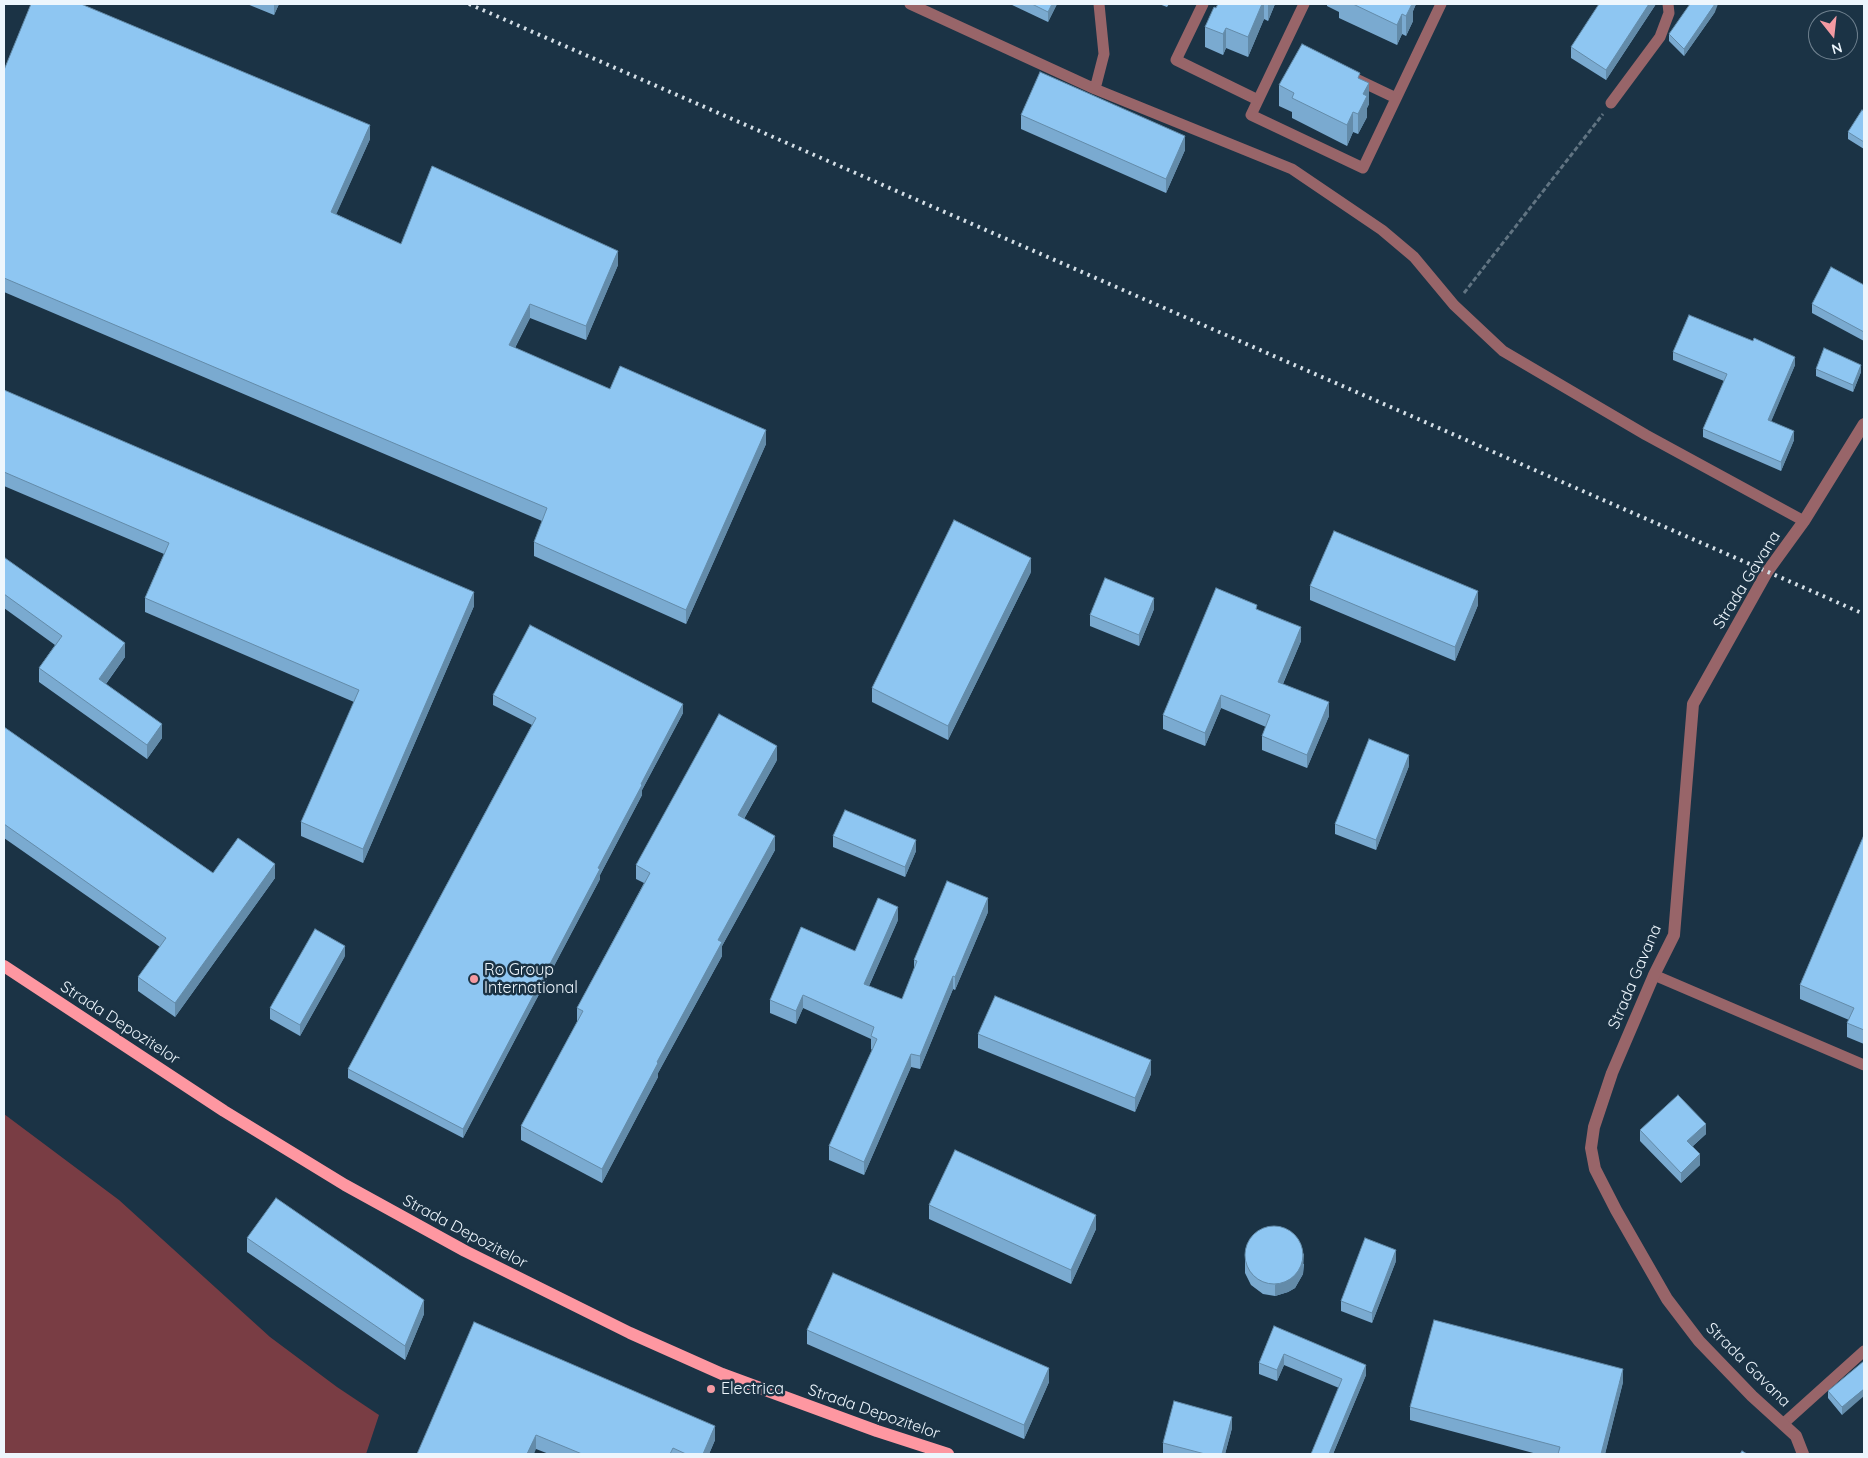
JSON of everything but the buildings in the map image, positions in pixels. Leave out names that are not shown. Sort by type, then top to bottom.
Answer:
[{"type":"main road","name":"Strada Depozitelor","points":[[4,966],[232,1116],[344,1185],[465,1251],[613,1326],[722,1374],[877,1431],[948,1454]]},
{"type":"street","name":"Strada Gavana","points":[[1804,1453],[1796,1436],[1784,1423],[1752,1396],[1700,1341],[1667,1299],[1595,1169],[1591,1148],[1594,1127],[1612,1073],[1674,935],[1693,704],[1767,572],[1804,521],[1864,424]]},
{"type":"lane","points":[[910,4],[1096,89],[1292,169],[1382,230],[1414,257],[1454,305],[1503,351],[1646,435],[1804,521]]},
{"type":"lane","points":[[1096,89],[1104,54],[1099,4]]},
{"type":"lane","points":[[1203,4],[1176,60],[1258,100]]},
{"type":"lane","points":[[1304,4],[1289,47],[1251,115],[1363,168],[1441,4]]},
{"type":"lane","points":[[1611,103],[1660,37],[1669,13],[1668,4]]},
{"type":"lane","points":[[1345,73],[1396,98]]},
{"type":"lane","points":[[1654,976],[1864,1065]]},
{"type":"lane","points":[[1784,1423],[1864,1351]]},
{"type":"path","points":[[1454,305],[1611,103]]},
{"type":"shaded area","points":[[4,1114],[119,1200],[270,1337],[337,1387],[379,1415],[366,1454],[4,1454]]},
{"type":"railway","points":[[469,4],[1864,614]]},
{"type":"place","name":"Ro Group International","points":[[474,979]]},
{"type":"place","name":"Electrica","points":[[711,1389]]}]
